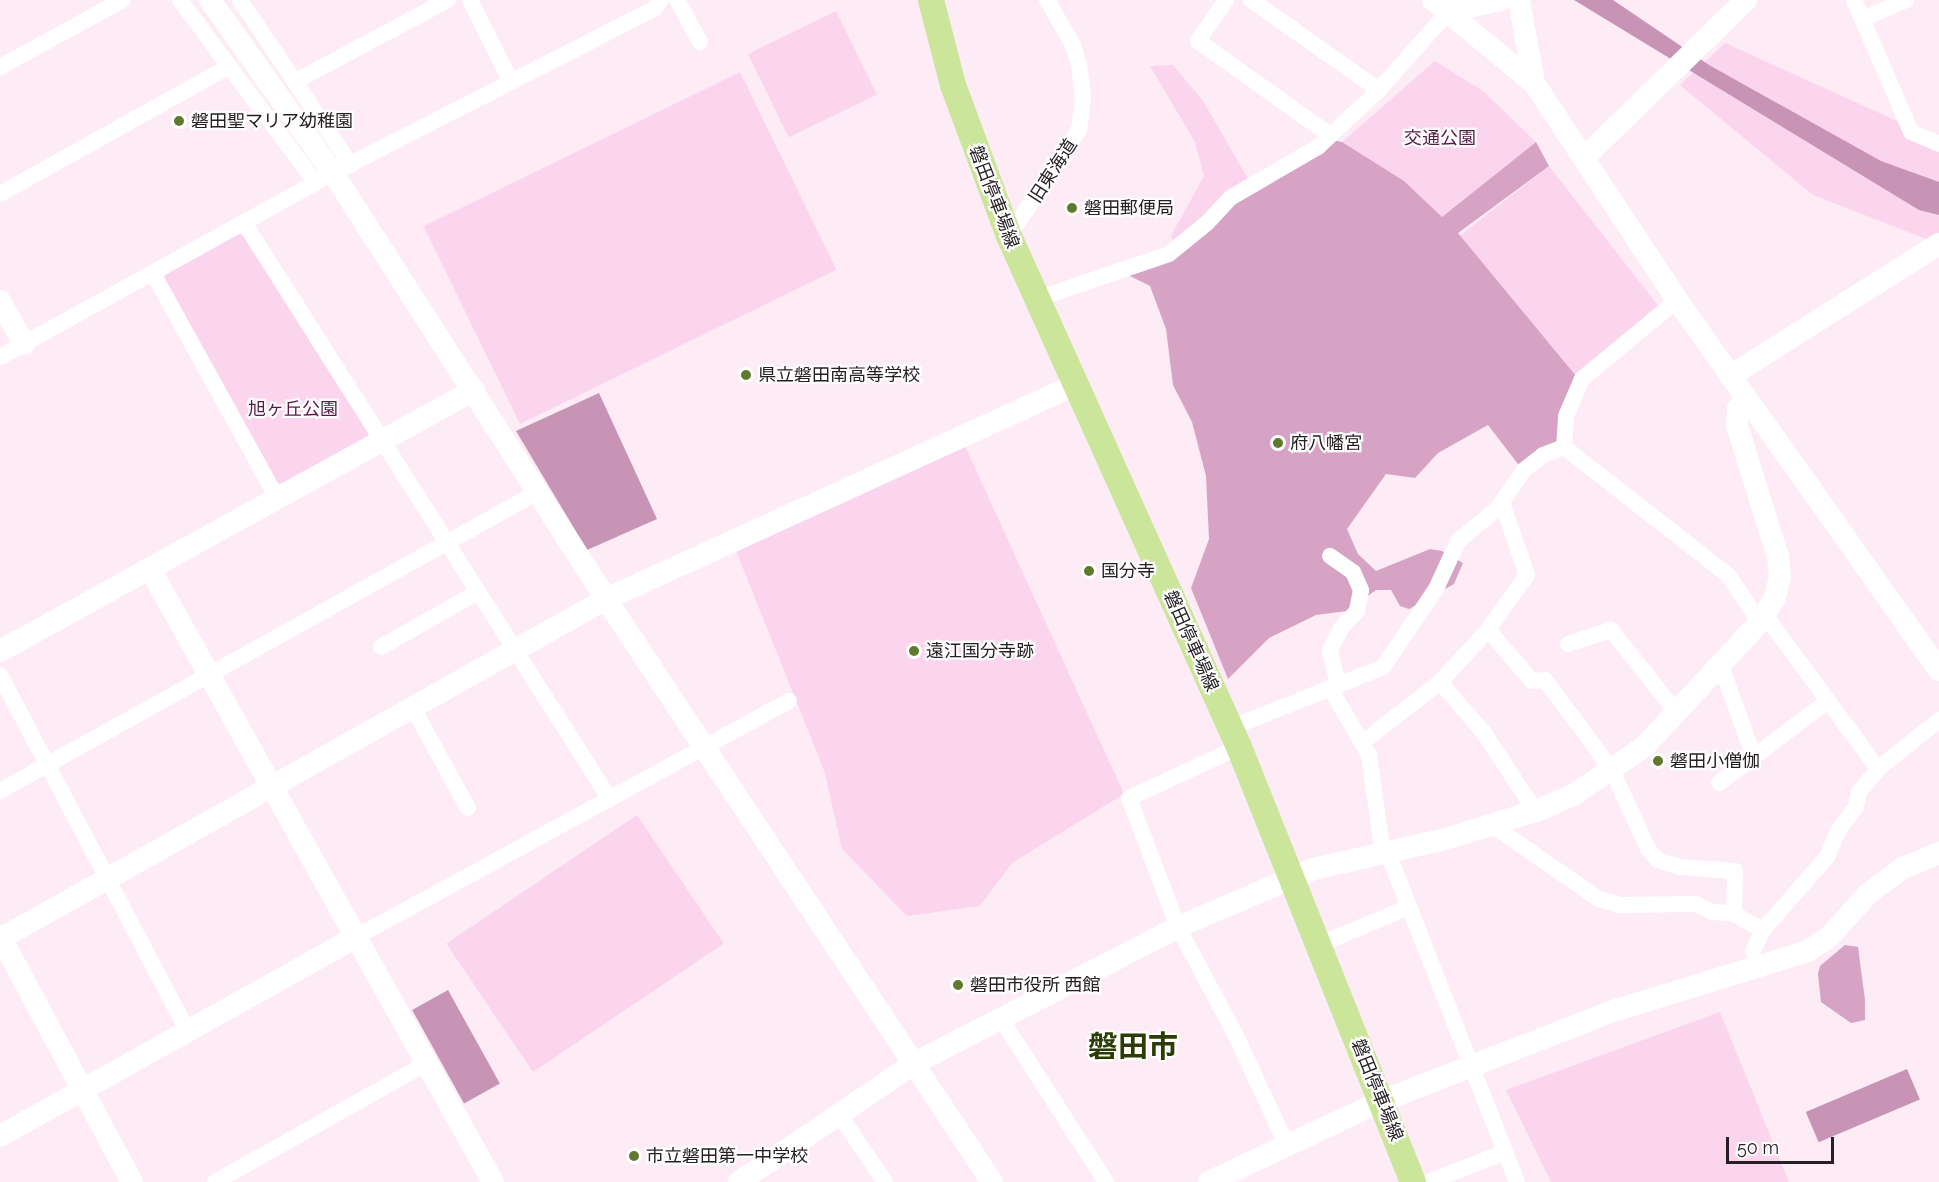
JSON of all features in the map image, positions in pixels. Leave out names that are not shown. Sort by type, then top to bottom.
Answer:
[{"type":"main road","name":"磐田停車場線","points":[[932,0],[953,85],[1009,236],[1234,737],[1413,1182]]},
{"type":"street","points":[[0,67],[123,0]]},
{"type":"street","points":[[180,0],[228,67],[333,174]]},
{"type":"street","points":[[210,0],[333,174],[474,390],[606,599],[992,1182]]},
{"type":"street","points":[[296,81],[448,0]]},
{"type":"street","points":[[470,0],[510,80]]},
{"type":"street","points":[[0,357],[154,275],[333,174],[510,80],[654,9],[661,0]]},
{"type":"street","points":[[677,0],[700,42]]},
{"type":"street","name":"旧東海道","points":[[1009,236],[1079,130],[1083,97],[1079,64],[1073,45],[1047,0]]},
{"type":"street","points":[[1226,0],[1198,40],[1330,135]]},
{"type":"street","points":[[1251,0],[1379,90]]},
{"type":"street","points":[[1037,299],[1169,254],[1230,198],[1318,147],[1379,90],[1441,6],[1501,0]]},
{"type":"street","points":[[1520,0],[1534,83]]},
{"type":"street","points":[[1585,157],[1746,0]]},
{"type":"street","points":[[1854,0],[1911,132],[1939,144]]},
{"type":"street","points":[[1863,19],[1906,0]]},
{"type":"street","points":[[243,1],[296,81],[333,174]]},
{"type":"street","points":[[1441,6],[1534,83],[1585,157],[1677,300],[1939,670]]},
{"type":"street","points":[[0,194],[228,67]]},
{"type":"street","points":[[245,224],[609,798]]},
{"type":"street","points":[[1730,376],[1937,247]]},
{"type":"street","points":[[154,275],[278,500]]},
{"type":"street","points":[[1564,447],[1566,416],[1582,379],[1677,300]]},
{"type":"street","points":[[0,301],[24,344]]},
{"type":"street","points":[[132,1182],[0,938],[606,599],[1075,385]]},
{"type":"street","points":[[0,651],[278,500],[474,390]]},
{"type":"street","points":[[738,1182],[840,1116],[913,1064],[1178,927],[1313,869],[1386,854],[1535,811],[1575,794],[1645,746],[1721,666],[1762,618],[1780,578],[1778,557],[1737,425],[1738,409],[1746,398]]},
{"type":"street","points":[[1286,1143],[1178,927],[1129,798],[1234,737],[1334,686],[1383,667],[1436,590],[1458,541],[1502,502],[1524,470],[1543,455],[1564,447]]},
{"type":"street","points":[[1564,447],[1728,575],[1828,701],[1878,770]]},
{"type":"street","points":[[0,791],[538,492]]},
{"type":"street","points":[[1363,742],[1440,682],[1488,630],[1527,575],[1502,502]]},
{"type":"street","points":[[1330,556],[1353,572],[1361,590],[1357,611],[1342,627],[1330,650],[1334,686],[1369,755],[1386,854],[1517,1182]]},
{"type":"street","points":[[150,569],[493,1182]]},
{"type":"street","points":[[381,647],[478,592]]},
{"type":"street","points":[[1488,630],[1532,681],[1545,680],[1612,770],[1648,849],[1658,860],[1680,867],[1735,871],[1734,914]]},
{"type":"street","points":[[1568,644],[1611,630],[1677,713]]},
{"type":"street","points":[[1721,666],[1754,757]]},
{"type":"street","points":[[0,675],[188,1031]]},
{"type":"street","points":[[1440,682],[1498,752],[1535,811]]},
{"type":"street","points":[[0,1136],[356,937],[789,701]]},
{"type":"street","points":[[1719,783],[1828,701]]},
{"type":"street","points":[[413,708],[468,808]]},
{"type":"street","points":[[1754,951],[1763,930],[1827,858],[1838,831],[1856,807],[1859,792],[1878,770],[1939,720]]},
{"type":"street","points":[[1492,825],[1599,899],[1620,905],[1695,904],[1713,912],[1734,914],[1763,930]]},
{"type":"street","points":[[1219,1180],[1286,1143],[1382,1101],[1658,995],[1808,951],[1830,936],[1868,894],[1901,869],[1939,853]]},
{"type":"street","points":[[1318,945],[1409,907]]},
{"type":"street","points":[[1001,1019],[1106,1182]]},
{"type":"street","points":[[214,1182],[425,1064]]},
{"type":"street","points":[[840,1116],[885,1182]]},
{"type":"street","points":[[1429,1182],[1505,1152]]},
{"type":"green space","points":[[836,11],[877,95],[789,138],[748,54]]},
{"type":"green space","points":[[1725,43],[1939,140],[1939,244],[1813,195],[1680,85]]},
{"type":"green space","name":"交通公園","points":[[1435,61],[1483,91],[1536,142],[1442,217],[1342,142]]},
{"type":"green space","points":[[1173,65],[1203,101],[1250,182],[1176,246],[1171,236],[1204,176],[1195,142],[1150,66]]},
{"type":"green space","points":[[740,72],[836,270],[520,424],[424,226]]},
{"type":"green space","points":[[1549,166],[1660,308],[1571,377],[1460,236]]},
{"type":"green space","name":"旭ヶ丘公園","points":[[239,234],[247,237],[369,434],[367,439],[280,484],[274,482],[164,281],[165,273]]},
{"type":"green space","points":[[965,446],[1124,794],[1012,863],[980,906],[907,916],[842,849],[824,770],[736,551]]},
{"type":"green space","points":[[637,815],[724,944],[533,1072],[446,944]]},
{"type":"green space","points":[[1720,1012],[1789,1182],[1551,1182],[1506,1090]]},
{"type":"shaded area","points":[[1574,0],[1613,0],[1709,65],[1881,161],[1939,182],[1939,215],[1919,210]]},
{"type":"shaded area","points":[[1327,139],[1342,142],[1404,181],[1442,217],[1536,142],[1549,166],[1458,233],[1576,376],[1564,447],[1543,455],[1528,477],[1488,425],[1438,453],[1415,478],[1386,474],[1347,529],[1358,554],[1376,571],[1430,549],[1442,551],[1463,563],[1454,584],[1409,609],[1400,606],[1391,590],[1376,590],[1347,611],[1316,615],[1269,638],[1228,679],[1191,588],[1209,539],[1206,476],[1192,422],[1173,385],[1166,329],[1150,286],[1120,271],[1166,251],[1242,187]]},
{"type":"shaded area","points":[[599,393],[657,519],[587,550],[516,431]]},
{"type":"shaded area","points":[[1845,945],[1858,947],[1865,1000],[1865,1020],[1851,1023],[1821,1002],[1818,974],[1820,966]]},
{"type":"shaded area","points":[[448,990],[500,1084],[464,1103],[412,1010]]},
{"type":"shaded area","points":[[1907,1069],[1920,1099],[1819,1142],[1806,1112]]},
{"type":"place","name":"磐田聖マリア幼稚園","points":[[179,121]]},
{"type":"place","name":"磐田郵便局","points":[[1072,208]]},
{"type":"place","name":"県立磐田南高等学校","points":[[746,375]]},
{"type":"place","name":"府八幡宮","points":[[1278,443]]},
{"type":"place","name":"国分寺","points":[[1089,571]]},
{"type":"place","name":"遠江国分寺跡","points":[[914,651]]},
{"type":"place","name":"磐田小僧伽","points":[[1658,761]]},
{"type":"place","name":"磐田市役所 西館","points":[[958,985]]},
{"type":"place","name":"市立磐田第一中学校","points":[[634,1156]]},
{"type":"district","name":"磐田市","points":[[1133,1047]]}]
